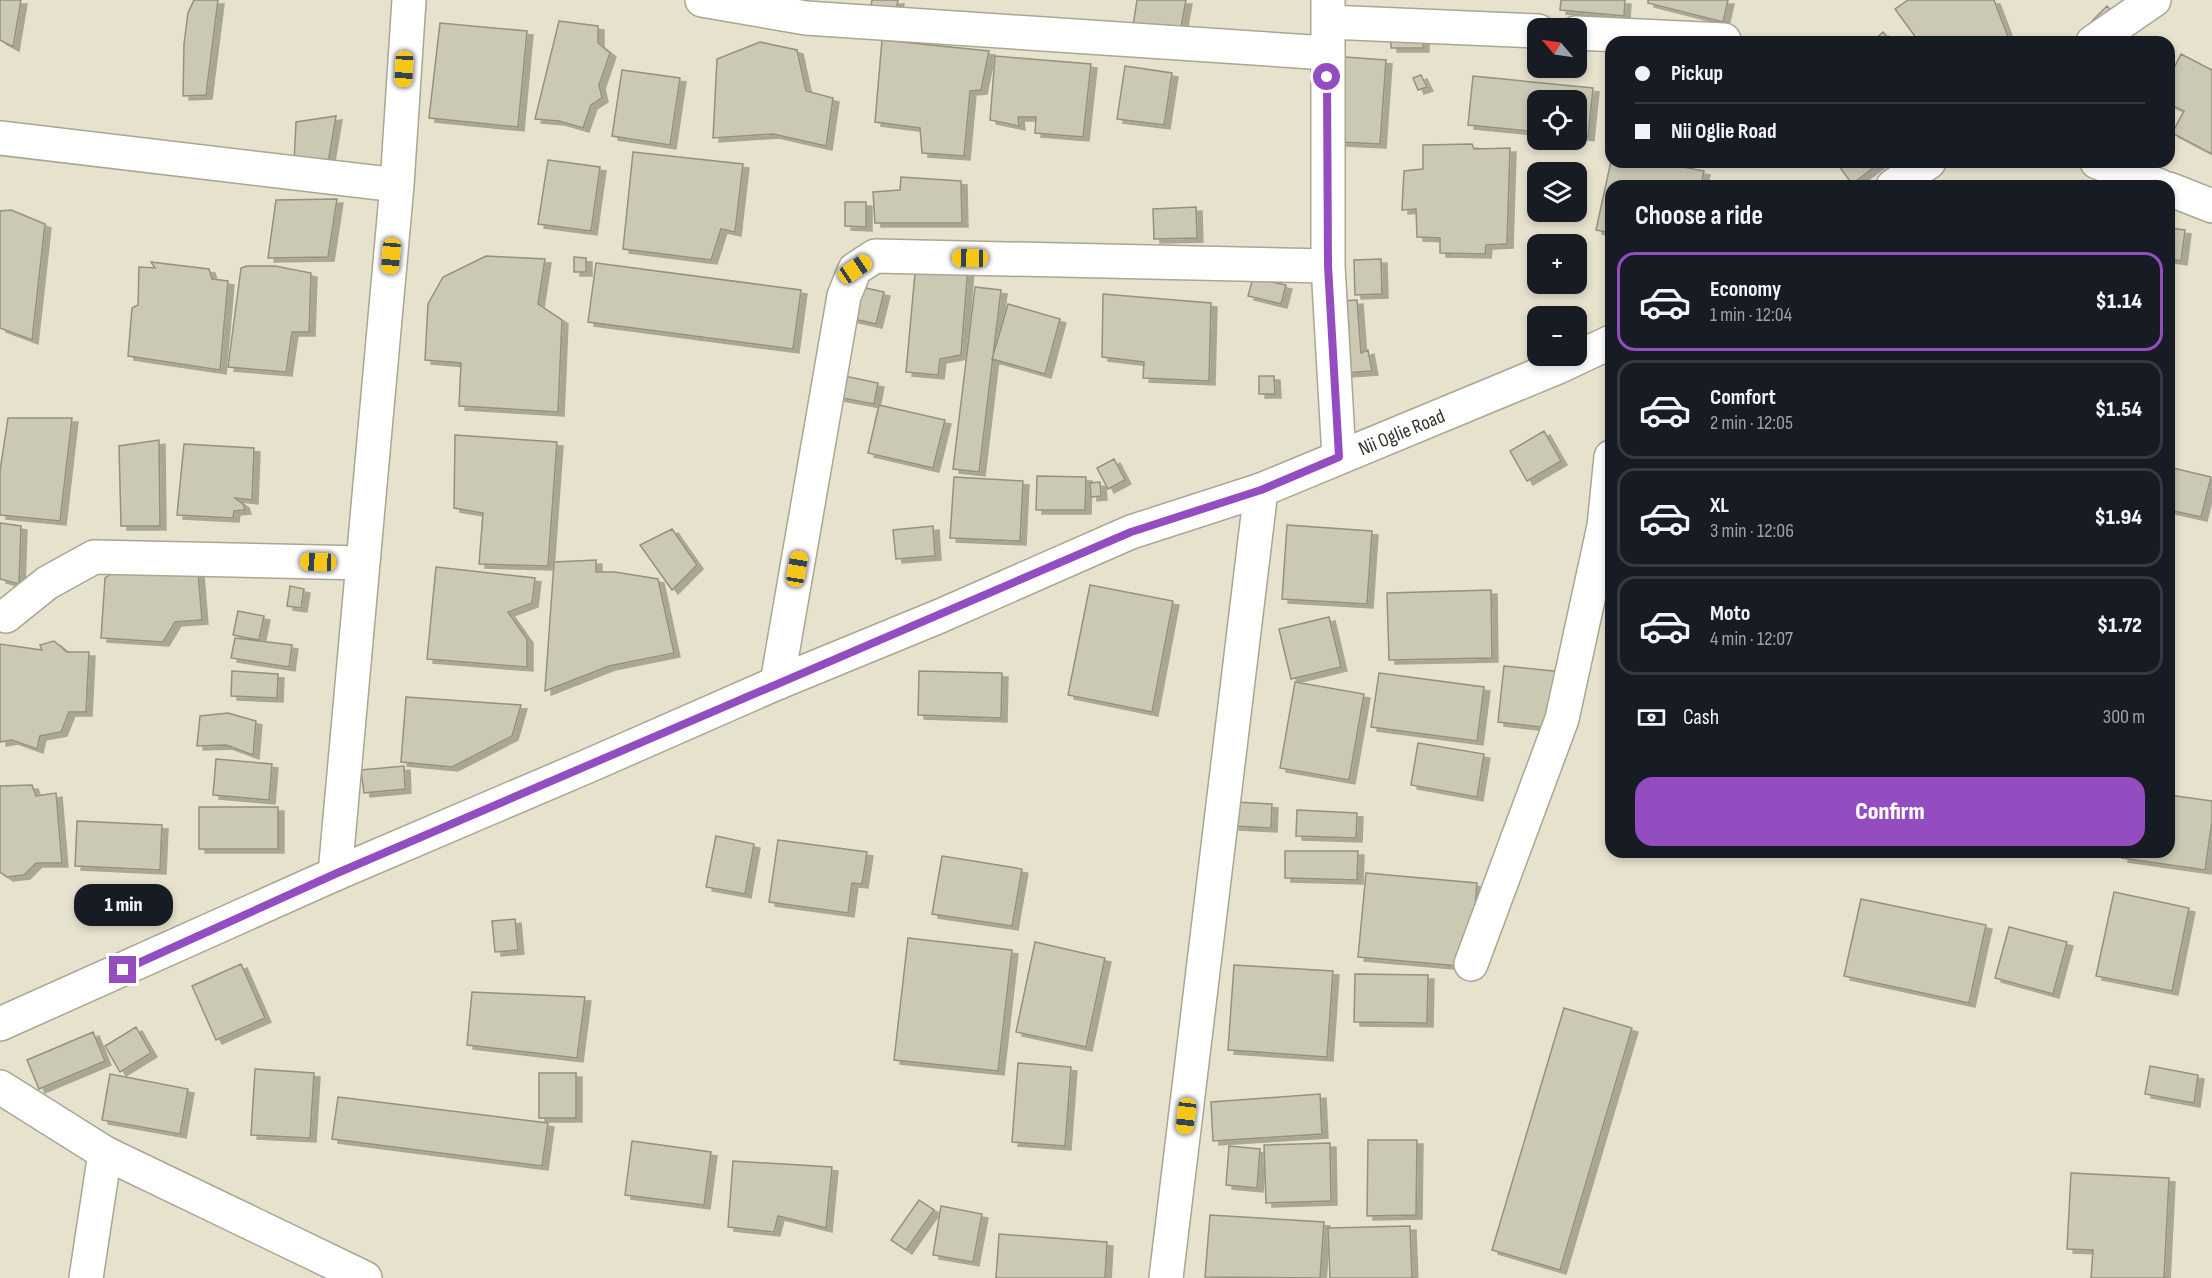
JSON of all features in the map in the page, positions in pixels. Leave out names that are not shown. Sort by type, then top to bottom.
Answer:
[{"type":"street","points":[[335,874],[397,185],[409,0]]},
{"type":"street","points":[[702,0],[806,18],[1328,25],[1527,31]]},
{"type":"street","points":[[2102,36],[2154,0]]},
{"type":"street","points":[[1328,25],[1328,266],[1339,457]]},
{"type":"street","points":[[1587,34],[1639,36]]},
{"type":"street","points":[[0,138],[397,185]]},
{"type":"street","points":[[1902,180],[1920,168]]},
{"type":"street","points":[[2113,168],[2144,180]]},
{"type":"street","points":[[2175,191],[2212,206]]},
{"type":"street","points":[[777,683],[844,296],[855,269],[875,255],[1328,266]]},
{"type":"street","name":"Nii Oglie Road","points":[[0,1024],[335,874],[1131,532],[1261,490],[1558,367],[1605,345]]},
{"type":"street","points":[[1166,1278],[1261,490]]},
{"type":"street","points":[[1471,964],[1562,719],[1605,516]]},
{"type":"street","points":[[6,616],[47,583],[94,556],[363,563]]},
{"type":"street","points":[[0,1087],[105,1153],[365,1278]]},
{"type":"street","points":[[86,1278],[105,1153]]},
{"type":"building","points":[[0,0],[21,0],[13,47],[0,40]]},
{"type":"building","points":[[194,0],[218,0],[206,95],[183,96],[184,44],[188,13]]},
{"type":"building","points":[[872,0],[898,0],[894,22],[869,18]]},
{"type":"building","points":[[1137,0],[1186,0],[1180,33],[1133,26]]},
{"type":"building","points":[[1561,0],[1625,0],[1624,16],[1560,10]]},
{"type":"building","points":[[1648,0],[1728,0],[1723,22],[1648,3]]},
{"type":"building","points":[[1908,0],[1994,0],[2008,36],[1915,36],[1895,9]]},
{"type":"building","points":[[2107,6],[2116,16],[2102,30],[2093,20]]},
{"type":"building","points":[[559,21],[598,26],[598,43],[610,53],[599,85],[602,98],[591,105],[583,128],[559,121],[535,119]]},
{"type":"building","points":[[440,23],[527,31],[518,127],[429,118]]},
{"type":"building","points":[[1391,38],[1423,38],[1423,48],[1391,48]]},
{"type":"building","points":[[882,40],[989,51],[981,90],[970,91],[964,156],[922,153],[920,128],[875,122]]},
{"type":"building","points":[[760,42],[797,50],[806,91],[833,98],[826,146],[773,134],[713,138],[717,59]]},
{"type":"building","points":[[2181,54],[2212,70],[2212,154],[2175,135],[2175,128],[2184,111],[2175,107],[2175,66]]},
{"type":"building","points":[[995,56],[1091,64],[1083,137],[1035,133],[1036,117],[1018,117],[1019,126],[990,120]]},
{"type":"building","points":[[1345,57],[1386,60],[1380,144],[1339,142]]},
{"type":"building","points":[[1125,66],[1172,73],[1164,125],[1117,119]]},
{"type":"building","points":[[622,70],[680,78],[670,145],[612,136]]},
{"type":"building","points":[[1421,75],[1427,87],[1418,90],[1413,78]]},
{"type":"building","points":[[1473,76],[1593,88],[1588,137],[1587,90],[1527,90],[1527,131],[1468,125]]},
{"type":"building","points":[[336,116],[328,163],[294,162],[296,122]]},
{"type":"building","points":[[1472,144],[1474,149],[1510,148],[1507,244],[1486,245],[1485,254],[1440,253],[1440,238],[1417,237],[1416,209],[1402,210],[1404,171],[1423,169],[1423,145]]},
{"type":"building","points":[[633,152],[743,164],[735,232],[721,229],[711,260],[623,249]]},
{"type":"building","points":[[548,160],[600,167],[591,231],[538,224]]},
{"type":"building","points":[[1609,168],[1688,168],[1704,171],[1702,180],[1607,180]]},
{"type":"building","points":[[1840,168],[1873,168],[1857,180],[1849,180]]},
{"type":"building","points":[[901,177],[961,181],[962,223],[875,223],[873,192],[900,190]]},
{"type":"building","points":[[1605,189],[1605,232],[1596,230]]},
{"type":"building","points":[[337,199],[328,257],[268,258],[276,200]]},
{"type":"building","points":[[845,202],[866,202],[866,227],[845,226]]},
{"type":"building","points":[[1196,207],[1197,238],[1154,239],[1153,209]]},
{"type":"building","points":[[11,210],[45,224],[32,340],[0,328],[0,211]]},
{"type":"building","points":[[2175,229],[2185,230],[2181,261],[2175,260]]},
{"type":"building","points":[[486,256],[545,259],[538,304],[562,320],[558,412],[459,406],[461,363],[425,360],[428,304],[443,277]]},
{"type":"building","points":[[574,257],[586,258],[586,272],[574,272]]},
{"type":"building","points":[[1381,259],[1382,294],[1355,295],[1354,260]]},
{"type":"building","points":[[151,262],[209,269],[212,279],[228,281],[220,370],[128,356],[132,308],[138,305],[139,267],[155,268]]},
{"type":"building","points":[[916,262],[968,266],[961,355],[940,359],[938,375],[906,372]]},
{"type":"building","points":[[596,263],[801,290],[793,349],[588,322]]},
{"type":"building","points":[[275,266],[311,273],[309,332],[292,332],[286,372],[228,367],[241,268]]},
{"type":"building","points":[[1253,278],[1286,285],[1281,304],[1248,296]]},
{"type":"building","points":[[857,286],[884,292],[876,324],[849,318]]},
{"type":"building","points":[[975,287],[1001,290],[979,472],[953,469]]},
{"type":"building","points":[[1103,294],[1211,303],[1209,381],[1143,378],[1144,362],[1102,357]]},
{"type":"building","points":[[1357,300],[1361,353],[1368,350],[1372,371],[1345,373],[1340,301]]},
{"type":"building","points":[[1008,304],[1060,319],[1045,374],[992,359]]},
{"type":"building","points":[[830,373],[878,383],[874,404],[826,395]]},
{"type":"building","points":[[1259,376],[1274,376],[1275,394],[1259,394]]},
{"type":"building","points":[[879,405],[945,420],[933,468],[868,453]]},
{"type":"building","points":[[8,418],[72,418],[60,521],[0,515],[0,471]]},
{"type":"building","points":[[1544,431],[1561,461],[1527,481],[1510,451]]},
{"type":"building","points":[[455,435],[557,442],[548,566],[479,564],[483,513],[454,508]]},
{"type":"building","points":[[159,440],[160,526],[121,526],[119,446]]},
{"type":"building","points":[[184,444],[254,448],[252,500],[235,498],[243,504],[245,510],[234,511],[233,518],[177,515]]},
{"type":"building","points":[[1114,459],[1125,480],[1108,489],[1097,468]]},
{"type":"building","points":[[2175,468],[2211,477],[2201,517],[2175,511]]},
{"type":"building","points":[[1037,476],[1086,477],[1085,510],[1036,510]]},
{"type":"building","points":[[954,477],[1023,481],[1020,541],[950,538]]},
{"type":"building","points":[[1100,482],[1101,496],[1091,497],[1090,483]]},
{"type":"building","points":[[0,523],[21,526],[19,584],[0,579]]},
{"type":"building","points":[[1287,525],[1372,531],[1367,604],[1282,599]]},
{"type":"building","points":[[933,526],[935,556],[896,559],[893,530]]},
{"type":"building","points":[[672,529],[697,565],[672,590],[640,545]]},
{"type":"building","points":[[596,560],[596,572],[615,572],[658,579],[674,653],[609,666],[545,691],[554,562]]},
{"type":"building","points":[[436,567],[535,578],[532,603],[508,612],[527,639],[527,667],[427,659]]},
{"type":"building","points":[[198,572],[202,620],[175,622],[163,642],[101,638],[105,578],[111,574]]},
{"type":"building","points":[[1090,585],[1173,601],[1152,712],[1068,695]]},
{"type":"building","points":[[290,586],[304,589],[301,608],[287,606]]},
{"type":"building","points":[[1491,590],[1492,658],[1389,660],[1387,593]]},
{"type":"building","points":[[238,611],[264,616],[259,640],[233,635]]},
{"type":"building","points":[[1329,617],[1341,667],[1291,679],[1279,629]]},
{"type":"building","points":[[235,638],[292,645],[289,667],[231,658]]},
{"type":"building","points":[[54,641],[67,652],[89,652],[86,712],[69,712],[61,732],[40,736],[37,749],[12,740],[0,742],[0,644],[42,650],[40,645]]},
{"type":"building","points":[[1504,666],[1563,672],[1557,729],[1498,722]]},
{"type":"building","points":[[232,671],[278,674],[277,698],[231,696]]},
{"type":"building","points":[[919,671],[1002,673],[1001,718],[918,715]]},
{"type":"building","points":[[1379,673],[1484,687],[1477,741],[1371,727]]},
{"type":"building","points":[[1295,682],[1364,694],[1349,780],[1280,768]]},
{"type":"building","points":[[406,697],[521,705],[512,736],[452,767],[401,762]]},
{"type":"building","points":[[228,713],[256,721],[253,755],[226,745],[197,746],[200,716]]},
{"type":"building","points":[[1418,743],[1484,754],[1477,797],[1411,785]]},
{"type":"building","points":[[216,759],[272,764],[269,800],[213,795]]},
{"type":"building","points":[[404,766],[405,789],[364,793],[361,770]]},
{"type":"building","points":[[32,785],[36,796],[56,793],[62,863],[36,863],[24,875],[7,877],[0,872],[0,786]]},
{"type":"building","points":[[2175,796],[2212,801],[2212,821],[2205,870],[2122,858],[2175,858]]},
{"type":"building","points":[[1235,802],[1272,804],[1271,828],[1233,826]]},
{"type":"building","points":[[199,807],[278,807],[278,849],[199,849]]},
{"type":"building","points":[[1297,810],[1357,813],[1356,838],[1296,836]]},
{"type":"building","points":[[77,821],[162,825],[160,870],[75,866]]},
{"type":"building","points":[[716,836],[754,844],[745,894],[706,887]]},
{"type":"building","points":[[778,840],[867,852],[862,884],[852,883],[848,913],[769,902]]},
{"type":"building","points":[[1285,851],[1358,851],[1357,880],[1285,878]]},
{"type":"building","points":[[942,856],[1022,869],[1012,926],[932,914]]},
{"type":"building","points":[[1366,873],[1477,883],[1470,967],[1358,957]]},
{"type":"building","points":[[2114,892],[2189,908],[2172,991],[2096,976]]},
{"type":"building","points":[[1861,899],[1986,925],[1969,1003],[1844,976]]},
{"type":"building","points":[[515,919],[518,950],[495,952],[492,921]]},
{"type":"building","points":[[2009,927],[2067,942],[2053,994],[1995,978]]},
{"type":"building","points":[[908,938],[1012,950],[998,1071],[894,1060]]},
{"type":"building","points":[[1035,942],[1105,958],[1086,1047],[1016,1032]]},
{"type":"building","points":[[241,964],[265,1018],[216,1040],[192,986]]},
{"type":"building","points":[[1234,965],[1333,971],[1327,1057],[1228,1050]]},
{"type":"building","points":[[1355,974],[1428,975],[1427,1023],[1354,1022]]},
{"type":"building","points":[[472,992],[585,997],[577,1058],[467,1045]]},
{"type":"building","points":[[1564,1008],[1632,1028],[1560,1270],[1492,1250]]},
{"type":"building","points":[[136,1027],[151,1053],[120,1072],[105,1046]]},
{"type":"building","points":[[93,1032],[105,1061],[39,1089],[27,1060]]},
{"type":"building","points":[[1018,1063],[1071,1067],[1065,1146],[1012,1142]]},
{"type":"building","points":[[2150,1066],[2198,1075],[2194,1103],[2145,1094]]},
{"type":"building","points":[[255,1069],[314,1073],[310,1138],[251,1135]]},
{"type":"building","points":[[539,1073],[576,1073],[576,1118],[539,1118]]},
{"type":"building","points":[[110,1074],[188,1089],[180,1134],[102,1120]]},
{"type":"building","points":[[1320,1094],[1322,1134],[1213,1141],[1211,1102]]},
{"type":"building","points":[[338,1097],[548,1123],[542,1166],[332,1139]]},
{"type":"building","points":[[1368,1140],[1417,1140],[1416,1215],[1367,1216]]},
{"type":"building","points":[[632,1141],[711,1152],[704,1205],[625,1195]]},
{"type":"building","points":[[1330,1143],[1331,1201],[1266,1203],[1264,1145]]},
{"type":"building","points":[[1229,1146],[1260,1149],[1257,1188],[1226,1185]]},
{"type":"building","points":[[733,1161],[832,1167],[826,1228],[778,1216],[774,1232],[728,1227]]},
{"type":"building","points":[[2071,1173],[2169,1178],[2164,1278],[2091,1278],[2093,1250],[2067,1249]]},
{"type":"building","points":[[919,1200],[934,1210],[906,1250],[891,1240]]},
{"type":"building","points":[[941,1206],[982,1214],[973,1262],[933,1255]]},
{"type":"building","points":[[1210,1215],[1324,1222],[1320,1278],[1205,1277]]},
{"type":"building","points":[[1410,1226],[1412,1278],[1330,1278],[1328,1228]]},
{"type":"building","points":[[999,1234],[1107,1242],[1105,1278],[996,1278]]},
{"type":"route","points":[[123,970],[335,874],[1131,532],[1261,490],[1339,457],[1328,266],[1327,77]]}]
